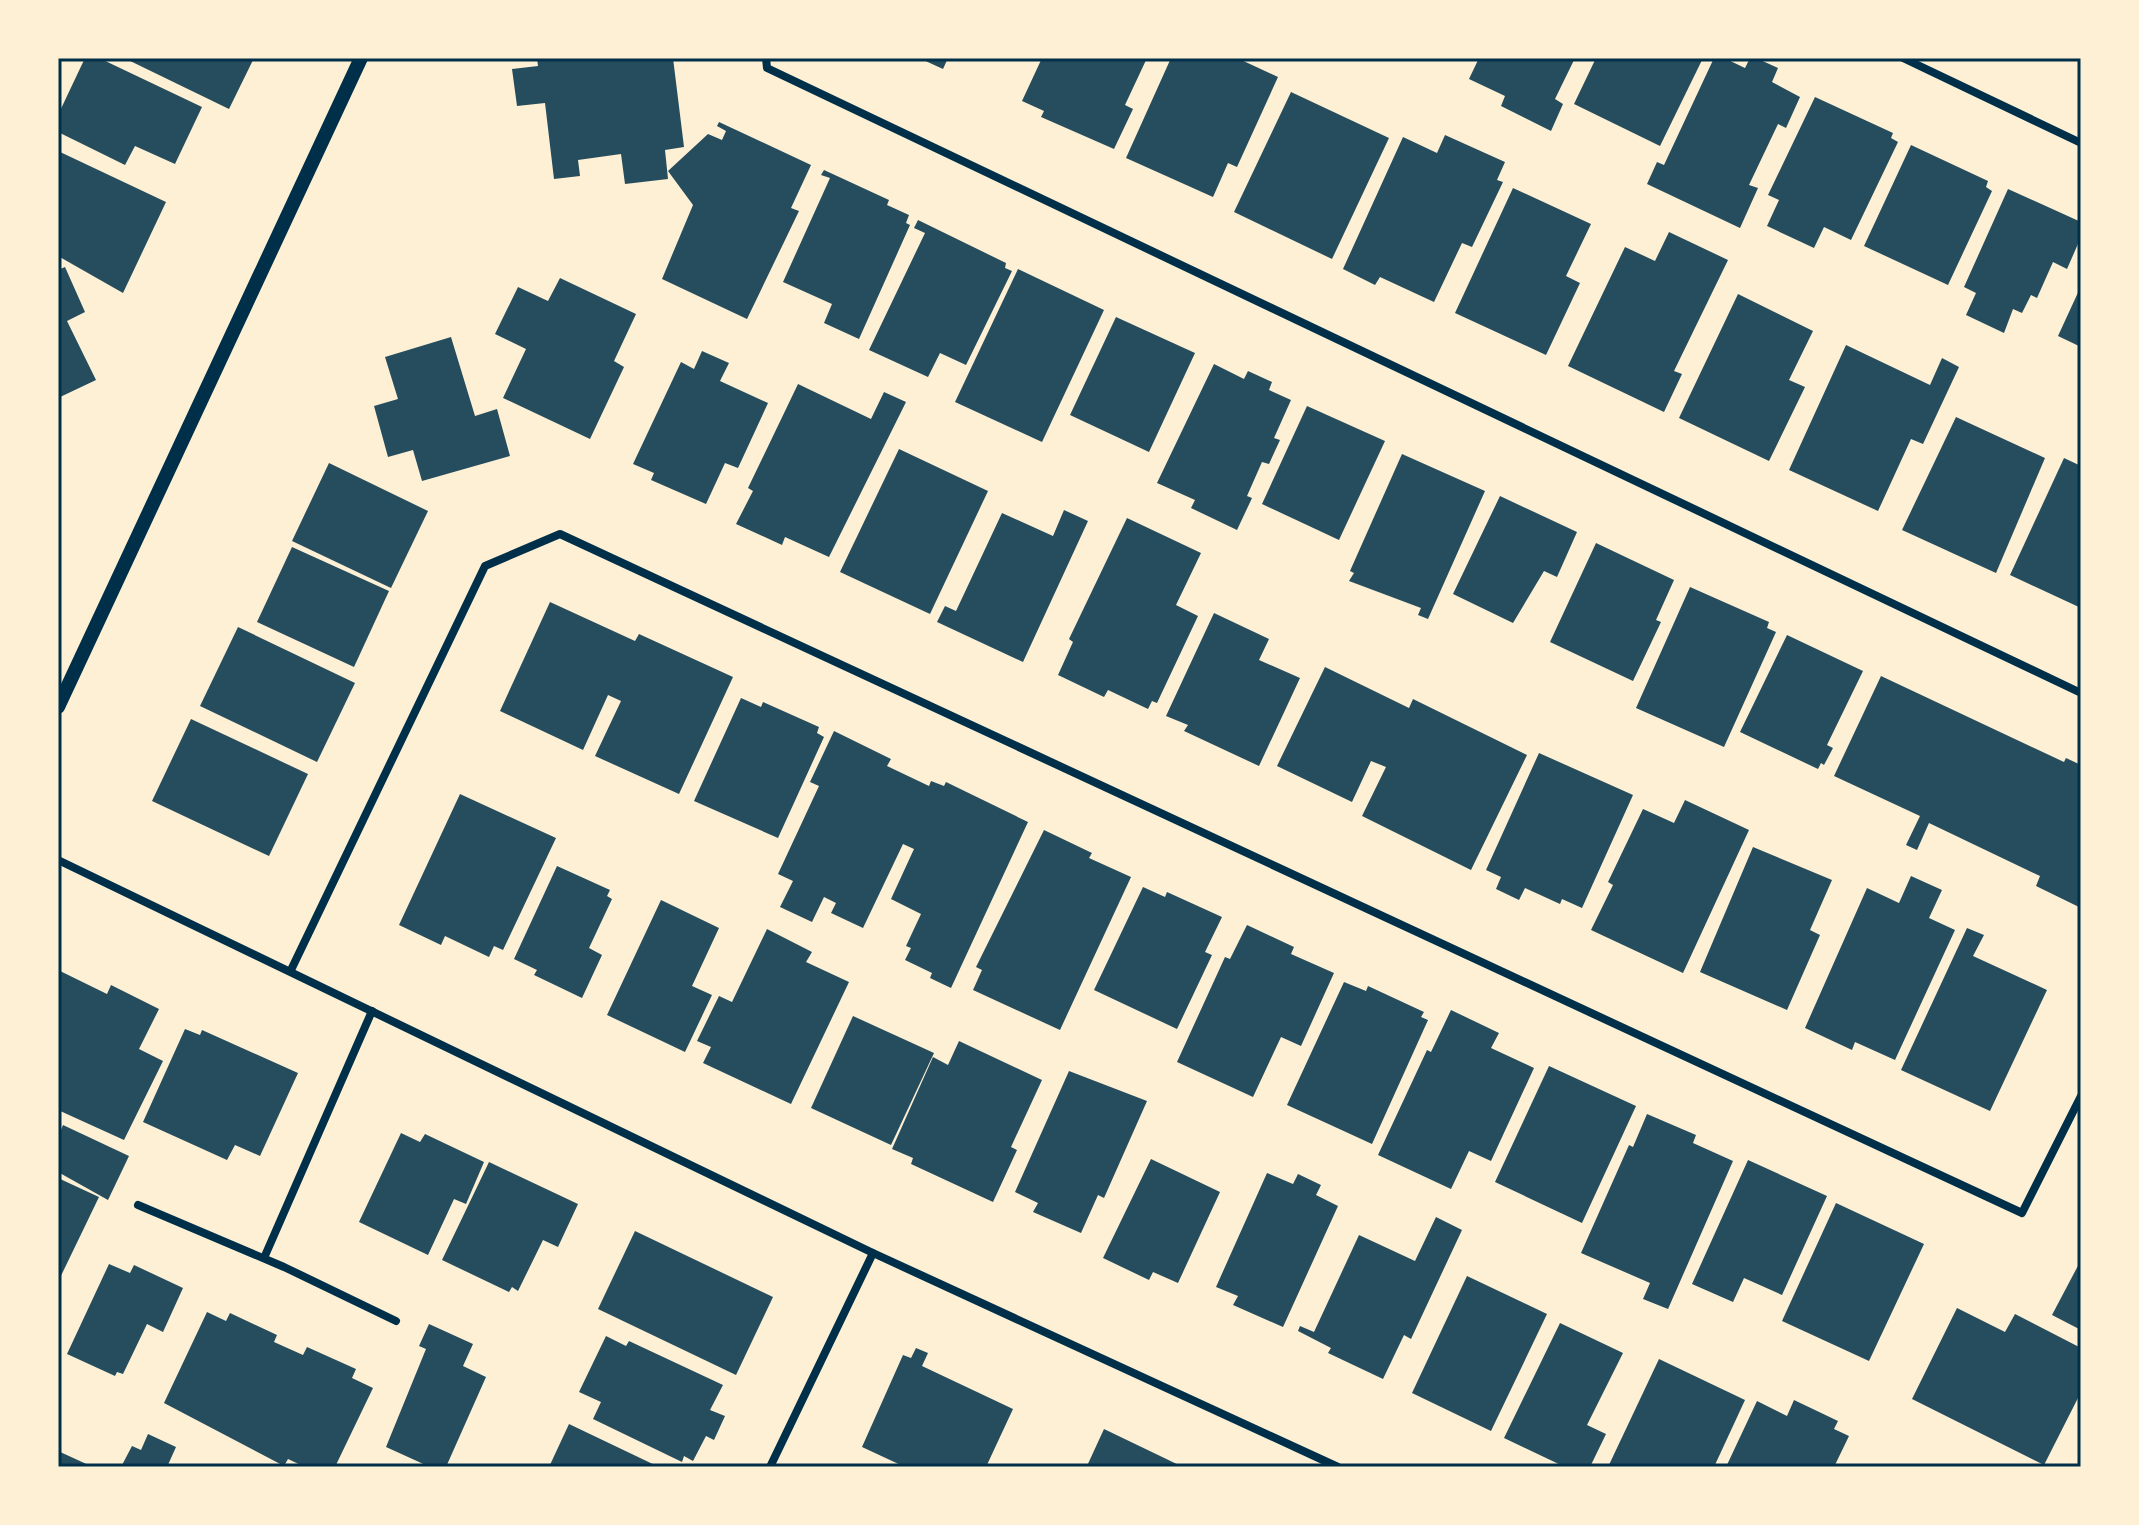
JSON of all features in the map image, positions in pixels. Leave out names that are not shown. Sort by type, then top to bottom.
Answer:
[{"type":"street","points":[[58,707],[361,58]]},
{"type":"street","points":[[766,58],[767,68],[2081,693]]},
{"type":"street","points":[[1903,58],[2081,143]]},
{"type":"street","points":[[291,970],[485,566],[560,534],[2022,1213],[2081,1096]]},
{"type":"street","points":[[58,860],[873,1253],[1338,1467]]},
{"type":"street","points":[[264,1258],[372,1011]]},
{"type":"street","points":[[138,1205],[264,1258],[396,1321]]},
{"type":"street","points":[[770,1467],[873,1253]]},
{"type":"building","points":[[85,58],[99,58],[202,107],[175,164],[135,146],[125,165],[58,132],[58,115]]},
{"type":"building","points":[[124,58],[254,58],[229,109]]},
{"type":"building","points":[[537,58],[673,58],[684,147],[665,150],[668,179],[625,184],[621,154],[578,160],[580,176],[554,179],[545,103],[517,106],[512,69],[538,66]]},
{"type":"building","points":[[919,58],[948,58],[943,69]]},
{"type":"building","points":[[1042,58],[1147,58],[1125,105],[1133,109],[1114,149],[1041,117],[1044,111],[1022,101]]},
{"type":"building","points":[[1171,58],[1237,58],[1278,77],[1237,167],[1228,163],[1213,197],[1126,158]]},
{"type":"building","points":[[1479,58],[1575,58],[1555,99],[1563,104],[1551,131],[1501,106],[1505,96],[1469,79]]},
{"type":"building","points":[[1596,58],[1703,58],[1660,146],[1574,104]]},
{"type":"building","points":[[1714,58],[1724,58],[1745,68],[1750,58],[1756,58],[1778,68],[1772,82],[1800,97],[1786,128],[1778,124],[1749,185],[1758,188],[1740,228],[1647,184],[1657,162],[1664,165]]},
{"type":"building","points":[[1291,92],[1389,138],[1332,259],[1234,212]]},
{"type":"building","points":[[1815,97],[1893,133],[1891,138],[1898,142],[1851,240],[1824,227],[1814,248],[1767,226],[1779,200],[1768,195]]},
{"type":"building","points":[[719,122],[811,165],[791,208],[799,211],[747,319],[662,279],[693,205],[668,171],[708,134],[722,140],[726,131],[717,126]]},
{"type":"building","points":[[1445,135],[1505,162],[1497,180],[1503,182],[1472,247],[1462,243],[1434,302],[1380,277],[1375,285],[1343,269],[1403,137],[1437,153]]},
{"type":"building","points":[[1911,145],[1988,181],[1986,187],[1992,191],[1948,285],[1864,246]]},
{"type":"building","points":[[58,151],[166,202],[123,293],[58,256]]},
{"type":"building","points":[[824,170],[889,200],[887,205],[909,215],[906,223],[910,225],[859,339],[824,323],[832,304],[783,282],[830,178],[821,175]]},
{"type":"building","points":[[1513,188],[1591,224],[1566,276],[1580,283],[1546,355],[1455,313]]},
{"type":"building","points":[[2008,189],[2081,222],[2081,237],[2067,269],[2053,262],[2037,298],[2031,295],[2022,313],[2013,309],[2004,333],[1966,315],[1976,293],[1964,287]]},
{"type":"building","points":[[918,220],[1006,263],[1005,268],[1012,271],[966,365],[940,353],[928,377],[869,350],[925,233],[914,228]]},
{"type":"building","points":[[1669,232],[1728,260],[1674,371],[1682,374],[1664,412],[1568,366],[1625,247],[1655,261]]},
{"type":"building","points":[[65,267],[85,312],[67,321],[96,380],[58,398],[58,270]]},
{"type":"building","points":[[1018,269],[1104,310],[1042,442],[955,402]]},
{"type":"building","points":[[560,278],[636,314],[614,361],[624,367],[590,439],[503,398],[526,349],[495,334],[518,287],[548,301]]},
{"type":"building","points":[[2081,286],[2081,347],[2058,336]]},
{"type":"building","points":[[1738,294],[1813,331],[1789,380],[1805,387],[1769,461],[1679,418]]},
{"type":"building","points":[[1116,317],[1195,353],[1149,452],[1070,415]]},
{"type":"building","points":[[451,337],[475,416],[497,409],[510,456],[422,481],[413,450],[388,457],[374,406],[398,399],[385,357]]},
{"type":"building","points":[[1846,345],[1930,385],[1942,358],[1959,367],[1923,444],[1911,439],[1878,511],[1789,470]]},
{"type":"building","points":[[702,351],[729,363],[720,381],[768,403],[738,468],[725,463],[706,504],[651,480],[654,473],[633,464],[681,362],[694,369]]},
{"type":"building","points":[[1214,364],[1244,379],[1248,371],[1272,382],[1269,390],[1291,400],[1274,438],[1280,440],[1269,464],[1262,462],[1247,496],[1252,498],[1237,530],[1191,508],[1195,500],[1157,483]]},
{"type":"building","points":[[798,384],[871,419],[884,392],[906,402],[829,557],[785,537],[782,545],[736,524],[753,491],[748,488]]},
{"type":"building","points":[[1307,406],[1385,441],[1339,540],[1262,504]]},
{"type":"building","points":[[1956,417],[2045,458],[1996,573],[1902,530]]},
{"type":"building","points":[[899,449],[988,491],[930,614],[840,572]]},
{"type":"building","points":[[1402,454],[1485,491],[1428,619],[1418,615],[1421,608],[1349,581],[1354,573],[1350,571]]},
{"type":"building","points":[[2064,458],[2081,466],[2081,608],[2010,575]]},
{"type":"building","points":[[329,463],[428,511],[391,588],[292,541]]},
{"type":"building","points":[[1500,496],[1577,532],[1557,577],[1544,571],[1513,623],[1453,594]]},
{"type":"building","points":[[1064,510],[1088,521],[1023,662],[937,622],[945,606],[956,611],[1002,513],[1053,536]]},
{"type":"building","points":[[1127,518],[1201,553],[1176,605],[1198,616],[1157,703],[1152,701],[1148,709],[1108,690],[1104,697],[1058,675],[1073,642],[1069,639]]},
{"type":"building","points":[[1596,543],[1674,580],[1656,620],[1661,622],[1633,681],[1550,642]]},
{"type":"building","points":[[292,547],[389,591],[354,667],[257,622]]},
{"type":"building","points":[[1690,587],[1769,622],[1767,628],[1776,632],[1724,747],[1636,708]]},
{"type":"building","points":[[550,602],[635,641],[639,634],[733,677],[679,794],[595,756],[621,701],[608,695],[583,750],[500,711]]},
{"type":"building","points":[[1214,613],[1269,639],[1259,660],[1300,678],[1259,766],[1184,731],[1188,725],[1166,716]]},
{"type":"building","points":[[238,627],[355,683],[317,762],[200,706]]},
{"type":"building","points":[[1787,635],[1863,671],[1827,745],[1833,748],[1824,765],[1821,763],[1818,769],[1740,732]]},
{"type":"building","points":[[1325,667],[1409,708],[1413,699],[1527,755],[1471,870],[1362,816],[1386,767],[1371,761],[1352,802],[1277,766]]},
{"type":"building","points":[[1881,676],[2064,762],[2066,758],[2081,765],[2081,908],[2036,886],[2040,876],[1929,823],[1917,850],[1906,845],[1920,816],[1834,776]]},
{"type":"building","points":[[741,698],[761,707],[763,702],[819,727],[817,733],[824,737],[778,838],[694,801]]},
{"type":"building","points":[[191,719],[308,774],[269,856],[152,801]]},
{"type":"building","points":[[834,731],[891,759],[887,766],[929,786],[931,781],[944,786],[946,782],[1028,822],[951,988],[930,978],[932,973],[905,960],[911,948],[906,946],[921,914],[891,899],[914,849],[903,844],[863,928],[831,913],[836,903],[824,897],[812,922],[780,907],[793,881],[778,874],[819,786],[810,782]]},
{"type":"building","points":[[1539,753],[1633,795],[1582,908],[1562,899],[1560,904],[1525,888],[1519,900],[1496,889],[1501,877],[1486,870]]},
{"type":"building","points":[[460,794],[556,838],[503,950],[494,946],[489,957],[445,936],[441,945],[399,925]]},
{"type":"building","points":[[1685,800],[1749,830],[1683,973],[1591,930],[1613,885],[1608,882],[1643,809],[1674,823]]},
{"type":"building","points":[[1044,830],[1092,853],[1089,858],[1131,877],[1060,1030],[973,990],[982,970],[976,967]]},
{"type":"building","points":[[1753,847],[1832,880],[1810,930],[1820,935],[1787,1010],[1700,972]]},
{"type":"building","points":[[557,866],[610,890],[607,896],[612,899],[589,948],[602,955],[582,998],[534,975],[537,970],[514,959]]},
{"type":"building","points":[[1911,876],[1942,890],[1929,918],[1955,930],[1895,1060],[1855,1042],[1852,1050],[1805,1028],[1867,888],[1899,903]]},
{"type":"building","points":[[1143,887],[1165,897],[1167,892],[1222,917],[1205,952],[1212,955],[1177,1029],[1094,990]]},
{"type":"building","points":[[661,900],[719,928],[692,986],[712,995],[685,1052],[607,1015]]},
{"type":"building","points":[[1247,925],[1294,947],[1291,954],[1334,973],[1301,1046],[1281,1037],[1253,1097],[1177,1062],[1225,957],[1230,959]]},
{"type":"building","points":[[1967,928],[1984,935],[1973,956],[2047,990],[1990,1111],[1901,1070]]},
{"type":"building","points":[[767,929],[812,952],[806,962],[849,982],[791,1104],[703,1063],[711,1047],[697,1041],[719,996],[732,1002]]},
{"type":"building","points":[[58,970],[107,994],[111,985],[159,1009],[139,1049],[163,1061],[124,1140],[58,1110]]},
{"type":"building","points":[[1344,982],[1366,991],[1368,986],[1424,1012],[1421,1017],[1428,1020],[1372,1144],[1287,1105]]},
{"type":"building","points":[[1451,1010],[1499,1033],[1491,1048],[1534,1068],[1491,1161],[1469,1151],[1451,1189],[1378,1155],[1427,1050],[1431,1052]]},
{"type":"building","points":[[853,1016],[934,1053],[891,1145],[811,1108]]},
{"type":"building","points":[[185,1029],[200,1035],[202,1030],[298,1073],[260,1156],[235,1145],[227,1160],[143,1122]]},
{"type":"building","points":[[959,1041],[1042,1080],[1011,1147],[1017,1150],[993,1202],[911,1164],[913,1158],[892,1149],[933,1057],[948,1065]]},
{"type":"building","points":[[1549,1066],[1636,1106],[1582,1223],[1495,1182]]},
{"type":"building","points":[[1069,1071],[1147,1101],[1104,1198],[1098,1195],[1081,1233],[1033,1212],[1038,1203],[1015,1192]]},
{"type":"building","points":[[1647,1114],[1696,1135],[1693,1143],[1733,1161],[1668,1309],[1643,1299],[1650,1283],[1581,1253],[1629,1145],[1633,1147]]},
{"type":"building","points":[[63,1125],[129,1156],[108,1200],[58,1172],[58,1137]]},
{"type":"building","points":[[401,1133],[420,1142],[425,1134],[484,1162],[466,1204],[454,1199],[428,1255],[359,1222]]},
{"type":"building","points":[[1151,1159],[1220,1192],[1178,1283],[1153,1272],[1149,1280],[1103,1258]]},
{"type":"building","points":[[1748,1160],[1827,1196],[1782,1295],[1744,1278],[1733,1302],[1692,1284]]},
{"type":"building","points":[[489,1162],[578,1204],[558,1247],[543,1240],[518,1291],[512,1287],[509,1292],[442,1260]]},
{"type":"building","points":[[1267,1173],[1293,1184],[1298,1174],[1321,1185],[1316,1195],[1338,1206],[1283,1327],[1233,1305],[1238,1296],[1216,1287]]},
{"type":"building","points":[[58,1178],[99,1197],[58,1282]]},
{"type":"building","points":[[1836,1203],[1924,1244],[1869,1361],[1782,1321]]},
{"type":"building","points":[[1436,1217],[1462,1230],[1411,1339],[1404,1335],[1383,1379],[1328,1353],[1331,1348],[1298,1331],[1300,1326],[1314,1332],[1359,1235],[1415,1261]]},
{"type":"building","points":[[635,1231],[773,1297],[736,1375],[598,1309]]},
{"type":"building","points":[[2081,1260],[2081,1330],[2052,1315]]},
{"type":"building","points":[[109,1264],[130,1273],[134,1265],[183,1288],[163,1332],[147,1324],[123,1374],[117,1372],[115,1376],[67,1354]]},
{"type":"building","points":[[1467,1276],[1547,1314],[1491,1431],[1412,1393]]},
{"type":"building","points":[[1957,1308],[2005,1332],[2015,1314],[2081,1348],[2081,1392],[2044,1465],[1912,1399]]},
{"type":"building","points":[[207,1312],[226,1321],[230,1313],[277,1335],[274,1342],[303,1355],[307,1347],[356,1369],[352,1378],[373,1388],[335,1467],[305,1467],[288,1459],[284,1466],[164,1403]]},
{"type":"building","points":[[1560,1323],[1623,1353],[1587,1425],[1606,1434],[1590,1467],[1565,1467],[1504,1438]]},
{"type":"building","points":[[429,1324],[473,1344],[463,1366],[486,1377],[446,1467],[430,1467],[386,1447],[426,1349],[419,1346]]},
{"type":"building","points":[[606,1336],[626,1346],[629,1341],[723,1385],[710,1410],[725,1416],[714,1440],[706,1436],[693,1461],[684,1456],[682,1462],[593,1419],[601,1402],[579,1392]]},
{"type":"building","points":[[916,1348],[928,1353],[922,1366],[1013,1409],[986,1467],[905,1467],[862,1447],[903,1355],[911,1358]]},
{"type":"building","points":[[1659,1359],[1745,1400],[1714,1467],[1608,1467]]},
{"type":"building","points":[[1794,1400],[1838,1421],[1834,1429],[1849,1436],[1834,1467],[1726,1467],[1757,1401],[1787,1416]]},
{"type":"building","points":[[569,1424],[659,1467],[549,1467]]},
{"type":"building","points":[[1104,1429],[1183,1467],[1087,1466]]},
{"type":"building","points":[[148,1434],[176,1447],[167,1467],[121,1467],[132,1446],[141,1450]]},
{"type":"building","points":[[58,1451],[93,1467],[58,1467]]}]
